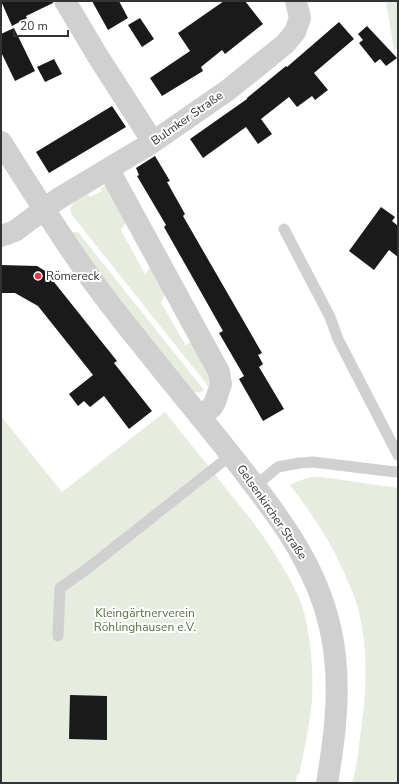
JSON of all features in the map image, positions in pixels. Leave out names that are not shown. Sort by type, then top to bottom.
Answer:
[{"type":"street","points":[[65,1],[97,55],[153,142]]},
{"type":"street","name":"Bulmker Straße","points":[[1,236],[16,231],[58,199],[153,142],[228,90],[286,44],[295,32],[300,18],[296,1]]},
{"type":"street","name":"Gelsenkircher Straße","points":[[1,142],[94,283],[255,486],[298,547],[308,566],[316,582],[330,626],[335,653],[338,689],[327,783]]},
{"type":"street","points":[[108,170],[219,372],[221,384],[215,402],[212,408],[200,417]]},
{"type":"lane","points":[[284,229],[330,317],[338,339],[398,455]]},
{"type":"lane","points":[[58,636],[60,588],[87,569],[231,455]]},
{"type":"lane","points":[[255,486],[278,467],[299,463],[313,462],[387,472],[398,472]]},
{"type":"green space","points":[[386,1],[398,1],[398,48],[394,50]]},
{"type":"green space","points":[[106,186],[130,216],[121,230],[145,274],[155,262],[169,288],[161,302],[186,346],[195,335],[213,382],[208,386],[71,214],[71,207],[75,201],[88,194],[90,197],[102,191],[100,188]]},
{"type":"green space","points":[[70,232],[78,232],[204,390],[198,393],[191,391],[94,267]]},
{"type":"green space","name":"Kleingärtnerverein Röhlinghausen e.V.","points":[[165,412],[252,521],[286,572],[302,605],[310,644],[312,692],[307,737],[296,783],[1,783],[1,416],[62,492]]},
{"type":"green space","points":[[311,477],[321,477],[398,488],[398,783],[352,783],[358,756],[363,714],[366,668],[364,638],[358,608],[351,588],[330,543],[315,519],[290,485]]},
{"type":"building","points":[[1,1],[53,1],[53,3],[26,16],[27,18],[12,26]]},
{"type":"building","points":[[92,1],[119,1],[128,18],[108,30]]},
{"type":"building","points":[[224,1],[245,1],[263,24],[225,54],[222,50],[201,67],[203,71],[162,96],[150,78],[190,51],[178,33]]},
{"type":"building","points":[[140,18],[154,39],[142,47],[128,25]]},
{"type":"building","points":[[339,22],[354,39],[314,73],[328,90],[315,100],[312,96],[297,107],[289,97],[261,119],[272,134],[258,144],[246,127],[203,158],[190,139],[247,99]]},
{"type":"building","points":[[367,26],[397,58],[386,66],[380,59],[375,63],[359,43],[363,40],[358,34]]},
{"type":"building","points":[[14,28],[35,71],[15,81],[1,52],[1,34]]},
{"type":"building","points":[[54,59],[62,74],[45,82],[37,67]]},
{"type":"building","points":[[112,106],[126,127],[49,173],[36,152]]},
{"type":"building","points":[[155,156],[170,181],[167,182],[185,214],[183,216],[262,353],[258,355],[263,364],[259,367],[284,409],[263,421],[239,379],[244,376],[219,333],[223,331],[164,227],[166,225],[137,176],[139,175],[136,168]]},
{"type":"building","points":[[381,207],[395,217],[392,221],[398,226],[398,257],[389,250],[374,270],[349,251]]},
{"type":"building","points":[[1,265],[37,266],[47,272],[56,281],[54,282],[117,361],[114,363],[152,411],[129,429],[104,396],[90,407],[84,401],[78,406],[69,394],[93,375],[38,306],[15,293],[1,293]]},
{"type":"building","points":[[70,695],[107,696],[107,740],[69,739]]},
{"type":"place","name":"Römereck","points":[[38,276]]}]
